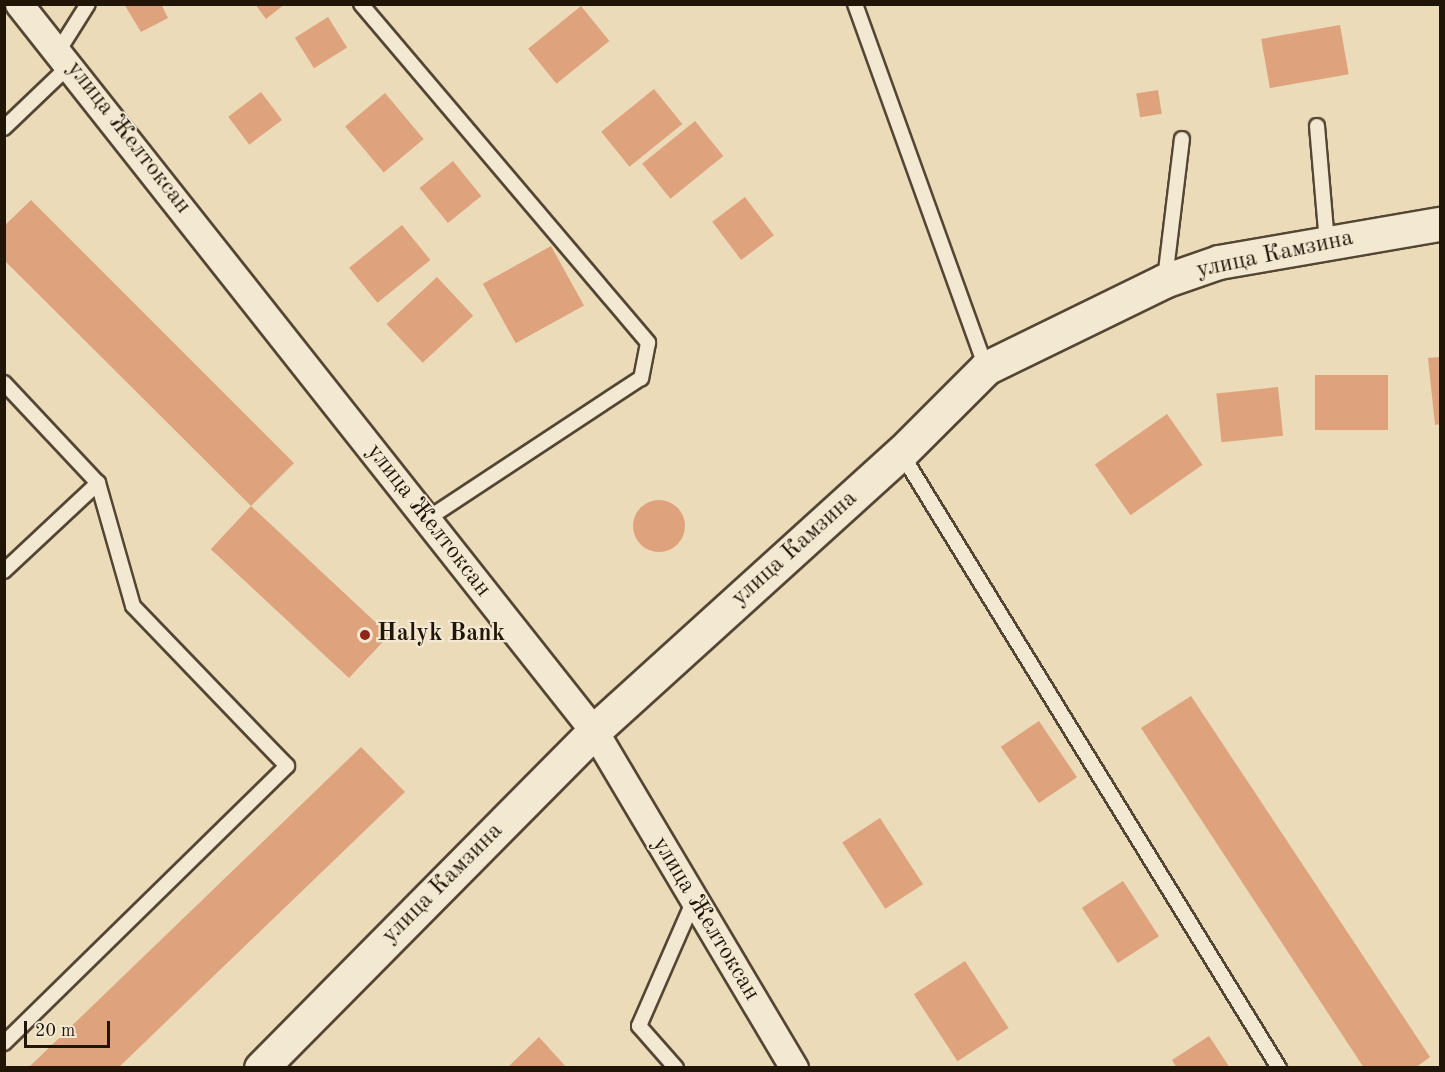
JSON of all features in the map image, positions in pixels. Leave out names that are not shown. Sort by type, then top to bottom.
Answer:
[{"type":"street","name":"улица Желтоксан","points":[[19,4],[65,57],[594,731],[794,1068]]},
{"type":"street","name":"улица Камзина","points":[[261,1068],[594,731],[901,453],[986,368],[1164,281],[1218,262],[1440,224]]},
{"type":"lane","points":[[4,128],[65,57],[88,4]]},
{"type":"lane","points":[[361,4],[648,343],[641,378],[427,519]]},
{"type":"lane","points":[[855,4],[986,368]]},
{"type":"lane","points":[[1317,126],[1328,243]]},
{"type":"lane","points":[[1164,281],[1182,139]]},
{"type":"lane","points":[[4,383],[98,483],[133,606],[287,766],[4,1042]]},
{"type":"lane","points":[[901,453],[1279,1068]]},
{"type":"lane","points":[[4,570],[98,483]]},
{"type":"lane","points":[[676,1068],[639,1026],[694,900]]},
{"type":"building","points":[[124,4],[161,4],[168,18],[141,32]]},
{"type":"building","points":[[255,4],[285,4],[266,19]]},
{"type":"building","points":[[581,6],[609,41],[556,84],[528,49]]},
{"type":"building","points":[[328,17],[347,48],[314,68],[295,38]]},
{"type":"building","points":[[1340,25],[1349,74],[1270,88],[1261,39]]},
{"type":"building","points":[[654,89],[682,124],[629,167],[601,132]]},
{"type":"building","points":[[1158,90],[1162,114],[1140,117],[1136,93]]},
{"type":"building","points":[[261,92],[282,120],[249,145],[228,117]]},
{"type":"building","points":[[385,93],[424,139],[384,172],[345,126]]},
{"type":"building","points":[[695,121],[723,156],[670,199],[642,164]]},
{"type":"building","points":[[453,161],[481,196],[448,223],[420,188]]},
{"type":"building","points":[[745,197],[774,235],[741,260],[712,222]]},
{"type":"building","points":[[31,200],[294,463],[251,506],[4,260],[4,226]]},
{"type":"building","points":[[402,225],[430,260],[377,303],[349,268]]},
{"type":"building","points":[[551,246],[584,305],[516,343],[483,284]]},
{"type":"building","points":[[437,277],[473,316],[423,363],[387,324]]},
{"type":"building","points":[[1440,357],[1440,424],[1435,425],[1428,358]]},
{"type":"building","points":[[1315,375],[1388,375],[1388,430],[1315,430]]},
{"type":"building","points":[[1278,387],[1283,436],[1221,442],[1216,393]]},
{"type":"building","points":[[1167,414],[1203,465],[1130,515],[1095,464]]},
{"type":"building","points":[[654,500],[664,500],[678,507],[685,526],[678,545],[664,552],[654,552],[644,548],[637,541],[633,531],[633,521],[637,511],[644,504]]},
{"type":"building","points":[[251,506],[389,635],[349,678],[211,549]]},
{"type":"building","points":[[1191,696],[1430,1057],[1415,1068],[1364,1068],[1141,728]]},
{"type":"building","points":[[1039,721],[1077,777],[1039,803],[1001,747]]},
{"type":"building","points":[[361,747],[405,792],[118,1068],[28,1068]]},
{"type":"building","points":[[880,818],[923,884],[885,909],[842,843]]},
{"type":"building","points":[[1123,881],[1159,936],[1118,963],[1082,908]]},
{"type":"building","points":[[965,961],[1009,1028],[957,1061],[914,994]]},
{"type":"building","points":[[1209,1036],[1230,1068],[1177,1068],[1172,1060]]},
{"type":"building","points":[[539,1037],[567,1068],[507,1068]]},
{"type":"place","name":"Halyk Bank","points":[[365,635]]}]
